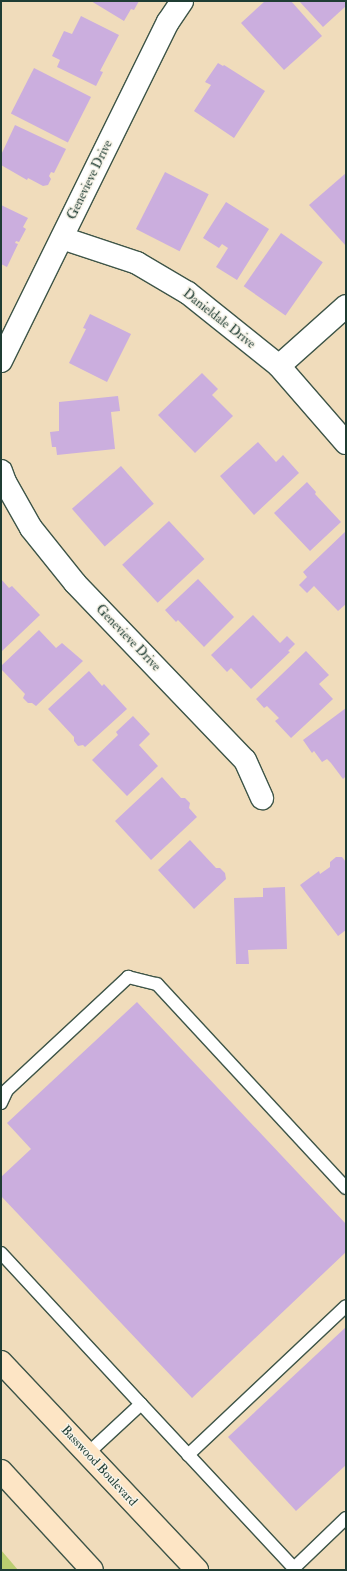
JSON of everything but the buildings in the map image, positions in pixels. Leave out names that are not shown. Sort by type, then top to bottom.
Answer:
[{"type":"main road","name":"Basswood Boulevard","points":[[1,1362],[197,1570]]},
{"type":"main road","points":[[1,1471],[92,1570]]},
{"type":"street","name":"Genevieve Drive","points":[[1,361],[168,22],[182,1]]},
{"type":"street","name":"Danieldale Drive","points":[[62,238],[137,263],[188,293],[279,366],[346,444]]},
{"type":"street","points":[[279,366],[346,306]]},
{"type":"street","name":"Genevieve Drive","points":[[1,471],[5,482],[31,528],[70,577],[245,760],[262,798]]},
{"type":"lane","points":[[1,1103],[7,1090],[128,977],[157,984],[346,1188]]},
{"type":"lane","points":[[1,1253],[294,1568],[346,1518]]},
{"type":"lane","points":[[188,1455],[346,1306]]},
{"type":"lane","points":[[87,1454],[141,1404]]},
{"type":"green space","points":[[1,1550],[18,1570],[1,1570]]}]
